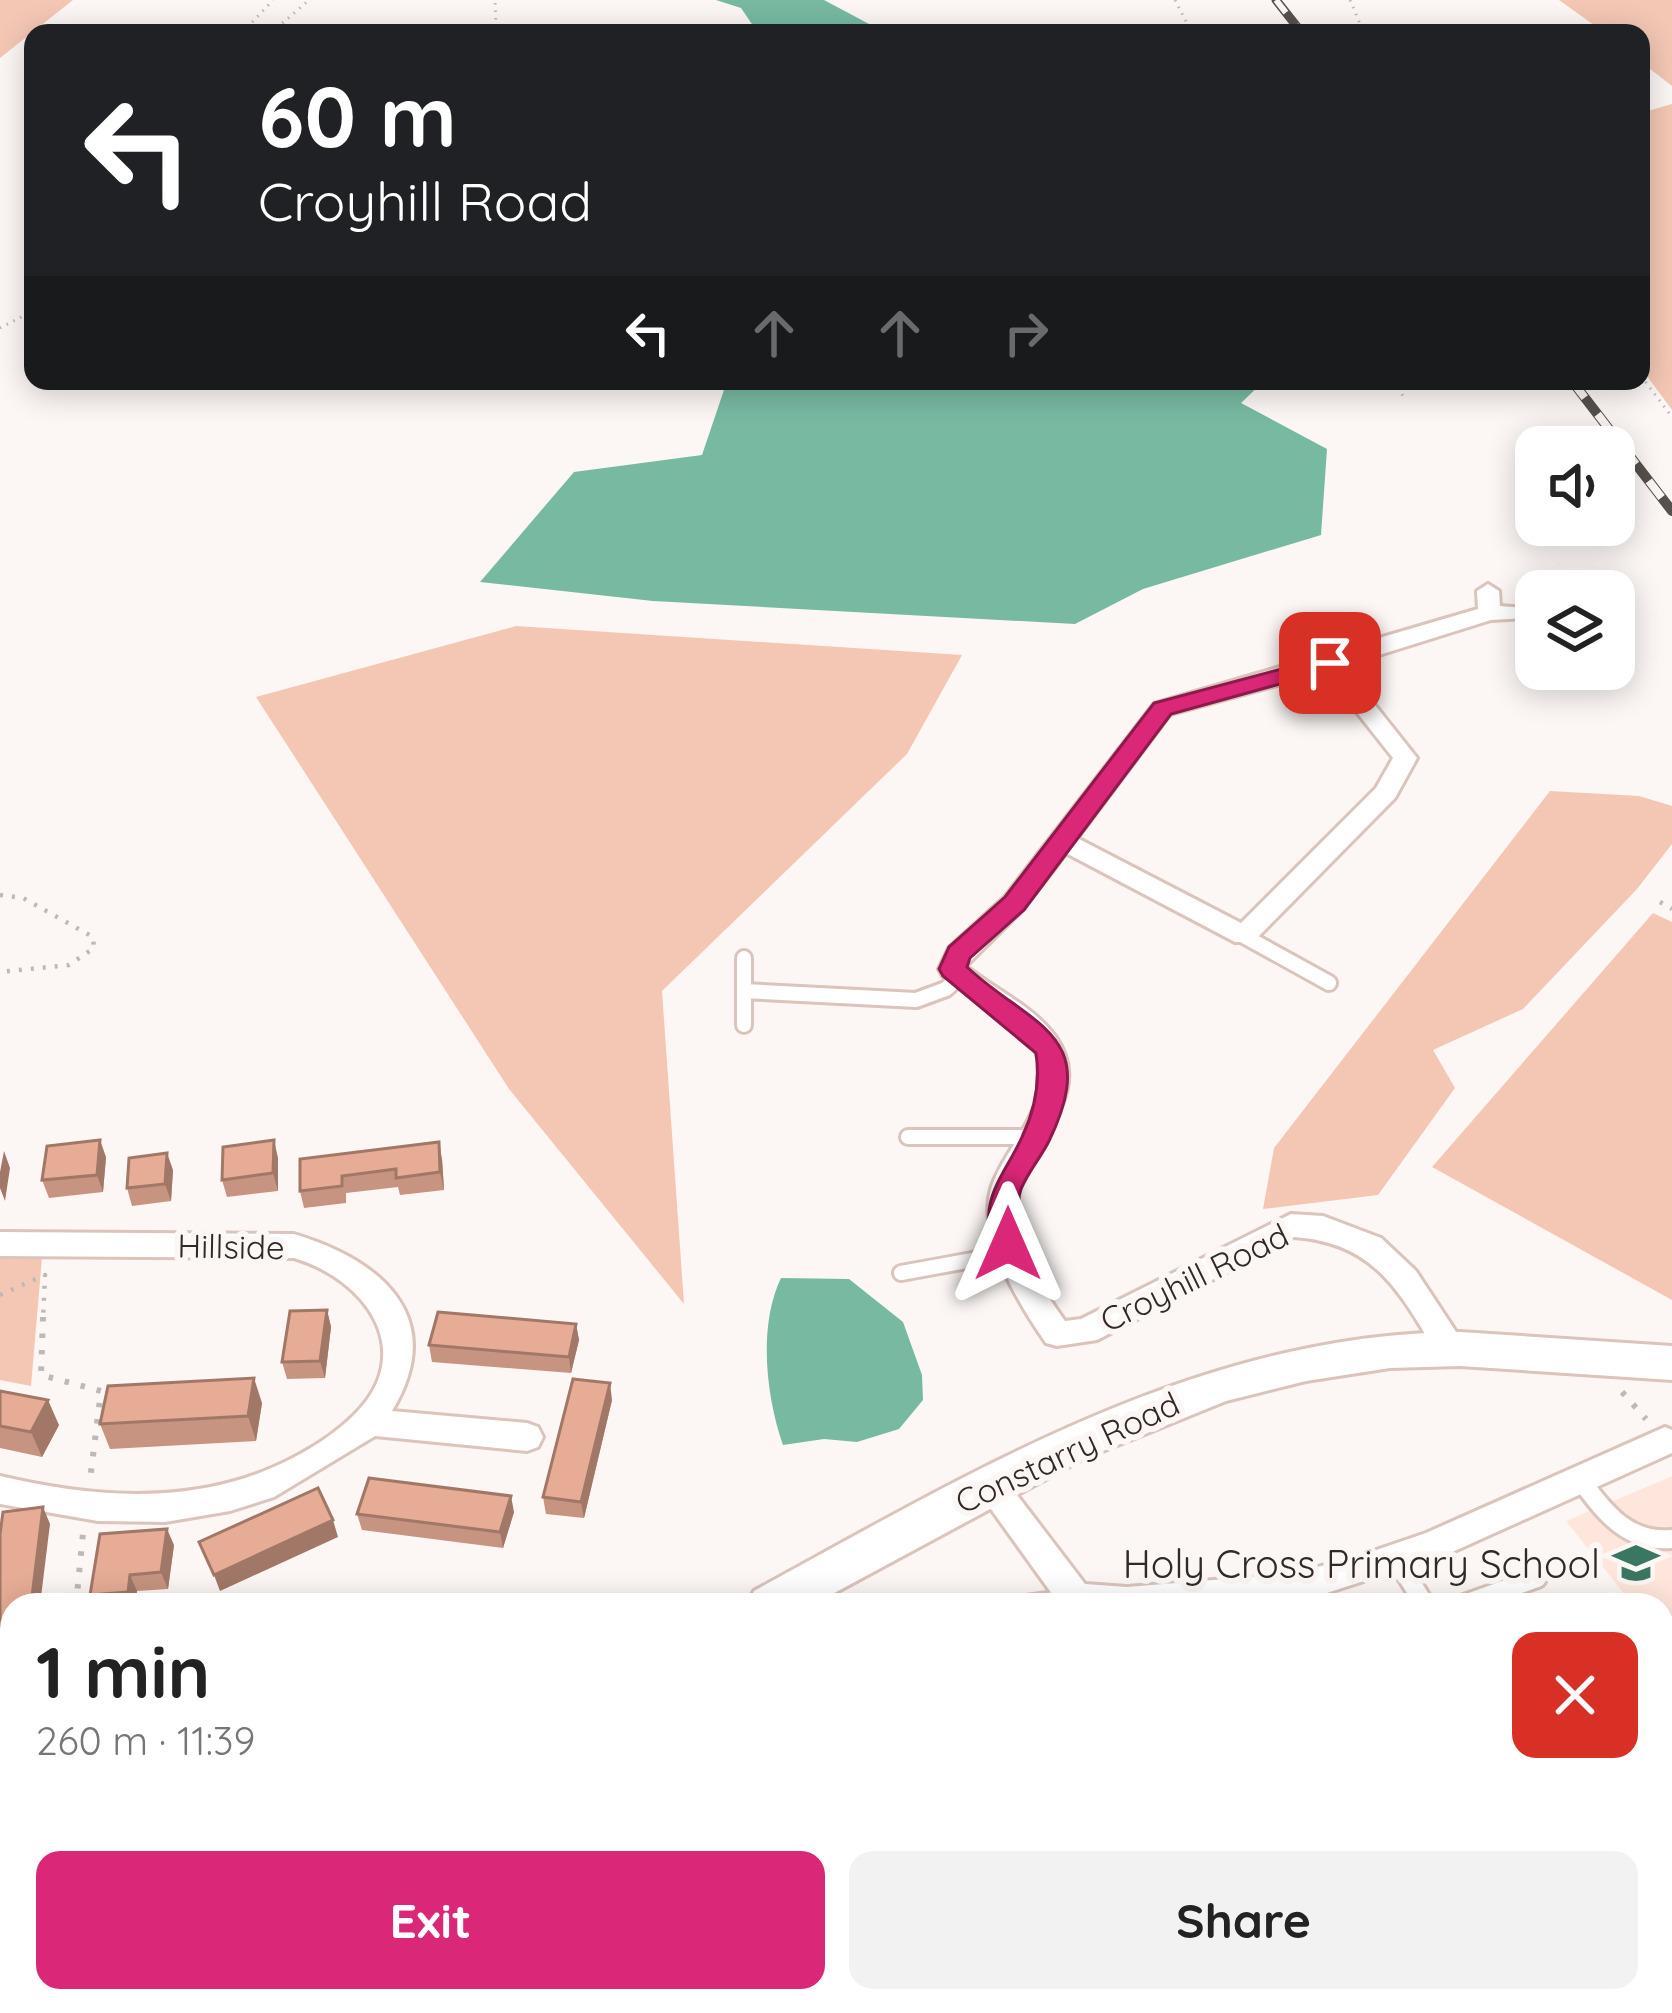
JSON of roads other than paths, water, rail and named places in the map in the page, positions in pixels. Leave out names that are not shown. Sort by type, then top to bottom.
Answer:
[{"type":"main road","name":"Constarry Road","points":[[792,1593],[989,1484],[1145,1408],[1260,1373],[1389,1352],[1450,1350],[1672,1363]]},
{"type":"street","points":[[960,976],[952,969],[958,954],[1014,903],[1162,709],[1330,663],[1488,602],[1515,611]]},
{"type":"street","points":[[1062,840],[1244,936],[1386,792],[1405,758],[1330,663]]},
{"type":"street","name":"Croyhill Road","points":[[960,976],[1032,1029],[1050,1050],[1054,1080],[1037,1137],[1004,1192],[1011,1253],[1023,1288],[1057,1334],[1086,1331],[1291,1225],[1328,1225],[1400,1267],[1450,1350]]},
{"type":"street","name":"Hillside","points":[[0,1244],[293,1246],[351,1265],[390,1308],[399,1354],[369,1422]]},
{"type":"street","points":[[0,1490],[48,1503],[154,1509],[222,1499],[286,1477],[369,1422],[526,1437]]},
{"type":"street","points":[[1211,1593],[1292,1589],[1397,1560],[1665,1441]]},
{"type":"street","points":[[989,1484],[1072,1593]]},
{"type":"lane","points":[[1244,936],[1329,983]]},
{"type":"lane","points":[[744,958],[744,1025]]},
{"type":"lane","points":[[744,991],[916,1000],[946,989],[960,976]]},
{"type":"lane","points":[[908,1137],[1037,1137]]},
{"type":"lane","points":[[901,1273],[1011,1253]]},
{"type":"lane","points":[[1579,1478],[1608,1516],[1634,1538],[1672,1539]]},
{"type":"lane","points":[[1397,1560],[1418,1593]]},
{"type":"lane","points":[[1495,1593],[1537,1578]]},
{"type":"railway","points":[[1276,0],[1295,24]]},
{"type":"railway","points":[[1579,390],[1672,511]]},
{"type":"place","name":"Holy Cross Primary School","points":[[1636,1563]]}]
